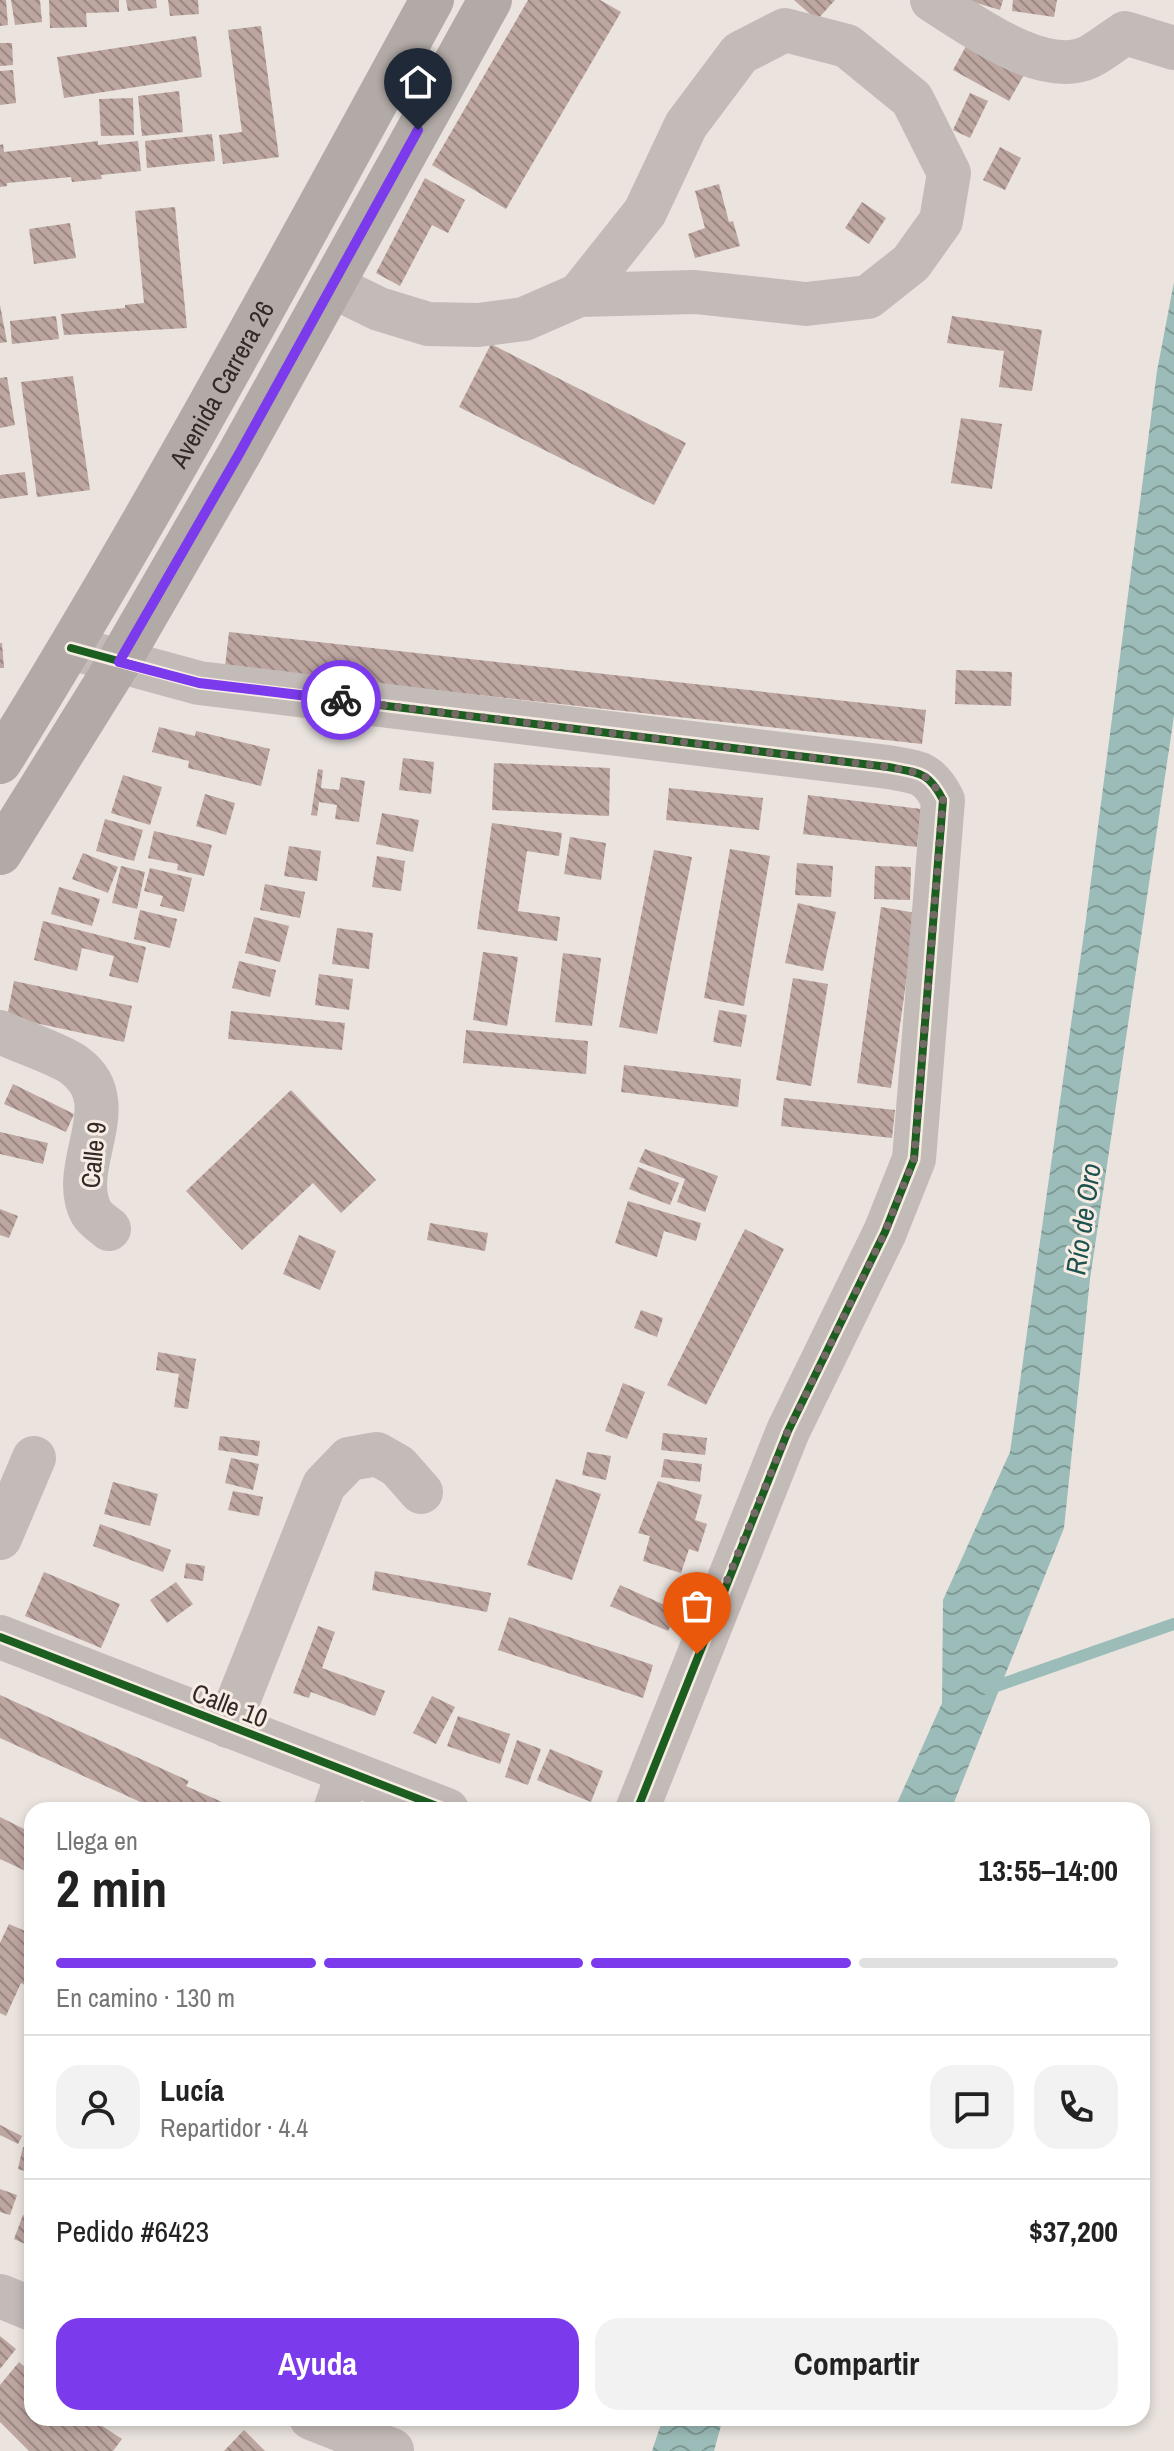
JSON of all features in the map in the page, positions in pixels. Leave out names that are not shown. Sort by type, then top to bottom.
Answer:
[{"type":"main road","name":"Avenida Carrera 26","points":[[0,762],[71,648],[196,432],[432,0]]},
{"type":"main road","name":"Avenida Carrera 26","points":[[0,853],[119,662],[490,0]]},
{"type":"street","points":[[932,0],[977,29],[1022,52],[1060,64],[1088,58],[1125,33],[1174,48]]},
{"type":"street","points":[[332,286],[379,309],[428,324],[478,325],[524,319],[579,295],[695,292],[806,304],[868,297],[911,263],[941,221],[949,173],[912,99],[847,46],[785,30],[740,53],[686,125],[645,212],[579,295]]},
{"type":"street","points":[[71,648],[199,683],[888,767],[916,773],[933,781],[943,800],[914,1159],[885,1232],[788,1431],[640,1802]]},
{"type":"street","name":"Calle 9","points":[[0,1032],[74,1065],[93,1085],[98,1109],[84,1187],[92,1213],[109,1229]]},
{"type":"street","points":[[228,1726],[324,1485],[349,1459],[377,1454],[398,1466],[421,1492]]},
{"type":"street","points":[[0,1538],[34,1458]]},
{"type":"street","name":"Calle 10","points":[[0,1637],[228,1726],[341,1791],[402,1802]]},
{"type":"street","points":[[0,2296],[24,2306]]},
{"type":"street","points":[[342,2426],[396,2440]]},
{"type":"water","name":"Río de Oro","points":[[1174,282],[1174,716],[1090,1279],[1064,1528],[954,1802],[898,1802],[942,1703],[943,1600],[1010,1452],[1086,919],[1157,371]]},
{"type":"water","points":[[660,2426],[721,2426],[714,2451],[652,2451]]},
{"type":"building","points":[[0,0],[6,0],[8,25],[0,26]]},
{"type":"building","points":[[11,0],[40,0],[42,22],[15,25]]},
{"type":"building","points":[[49,0],[119,0],[119,12],[86,13],[87,27],[50,28]]},
{"type":"building","points":[[126,0],[156,0],[157,8],[128,11]]},
{"type":"building","points":[[168,0],[198,0],[199,14],[170,16]]},
{"type":"building","points":[[528,0],[600,0],[621,12],[506,209],[432,165]]},
{"type":"building","points":[[794,0],[835,0],[817,20]]},
{"type":"building","points":[[967,0],[1003,0],[1000,10]]},
{"type":"building","points":[[1013,0],[1057,0],[1054,17],[1012,11]]},
{"type":"building","points":[[261,26],[279,157],[223,164],[219,135],[242,132],[228,30]]},
{"type":"building","points":[[196,36],[202,77],[64,98],[57,57]]},
{"type":"building","points":[[971,37],[1028,68],[1009,101],[953,70]]},
{"type":"building","points":[[0,43],[12,43],[13,65],[0,66]]},
{"type":"building","points":[[13,70],[16,103],[0,105],[0,71]]},
{"type":"building","points":[[179,91],[183,132],[142,136],[138,96]]},
{"type":"building","points":[[970,93],[988,101],[970,138],[953,130]]},
{"type":"building","points":[[133,98],[134,135],[101,136],[99,99]]},
{"type":"building","points":[[212,134],[215,161],[147,168],[145,141]]},
{"type":"building","points":[[98,141],[98,145],[138,141],[141,171],[101,175],[102,179],[72,182],[71,177],[7,183],[7,186],[0,187],[0,145],[3,144],[4,152]]},
{"type":"building","points":[[1000,147],[1021,158],[1005,190],[983,180]]},
{"type":"building","points":[[425,178],[465,200],[448,233],[432,225],[400,286],[376,273]]},
{"type":"building","points":[[719,184],[729,222],[733,221],[740,246],[695,258],[688,234],[705,228],[695,191]]},
{"type":"building","points":[[862,202],[886,218],[869,244],[845,228]]},
{"type":"building","points":[[175,207],[187,328],[64,335],[61,314],[125,308],[125,305],[144,303],[135,211]]},
{"type":"building","points":[[70,223],[76,258],[34,264],[29,229]]},
{"type":"building","points":[[0,305],[7,342],[0,343]]},
{"type":"building","points":[[56,316],[59,339],[12,344],[10,321]]},
{"type":"building","points":[[952,316],[1042,330],[1032,391],[999,387],[1004,351],[947,343]]},
{"type":"building","points":[[491,344],[686,443],[654,505],[459,407]]},
{"type":"building","points":[[73,376],[90,490],[37,497],[21,382]]},
{"type":"building","points":[[7,377],[15,425],[0,428],[0,378]]},
{"type":"building","points":[[961,418],[1002,424],[992,489],[951,483]]},
{"type":"building","points":[[25,472],[28,495],[0,499],[0,475]]},
{"type":"building","points":[[229,632],[926,710],[922,744],[225,667]]},
{"type":"building","points":[[2,643],[4,668],[0,668]]},
{"type":"building","points":[[956,670],[1012,672],[1011,706],[955,704]]},
{"type":"building","points":[[159,727],[195,736],[196,731],[270,749],[261,786],[188,768],[189,761],[152,752]]},
{"type":"building","points":[[403,758],[434,762],[431,794],[399,790]]},
{"type":"building","points":[[494,763],[610,768],[609,816],[492,810]]},
{"type":"building","points":[[318,769],[323,770],[321,788],[339,790],[341,777],[365,781],[359,822],[335,819],[337,805],[319,802],[317,816],[311,815]]},
{"type":"building","points":[[123,775],[162,787],[150,825],[111,813]]},
{"type":"building","points":[[669,788],[763,798],[759,830],[666,820]]},
{"type":"building","points":[[205,794],[235,803],[226,835],[196,826]]},
{"type":"building","points":[[808,795],[921,809],[917,847],[803,834]]},
{"type":"building","points":[[382,813],[419,820],[413,852],[376,844]]},
{"type":"building","points":[[105,819],[143,830],[134,861],[96,851]]},
{"type":"building","points":[[492,823],[562,833],[559,856],[527,851],[518,911],[560,917],[557,941],[477,929]]},
{"type":"building","points":[[154,831],[212,845],[204,876],[177,870],[178,864],[148,858]]},
{"type":"building","points":[[570,837],[606,843],[601,880],[564,874]]},
{"type":"building","points":[[289,846],[321,851],[317,881],[284,876]]},
{"type":"building","points":[[730,849],[770,856],[744,1006],[704,998]]},
{"type":"building","points":[[654,850],[692,857],[657,1034],[619,1027]]},
{"type":"building","points":[[83,853],[118,867],[108,893],[72,879]]},
{"type":"building","points":[[377,856],[405,861],[401,891],[372,887]]},
{"type":"building","points":[[797,863],[833,866],[831,897],[795,895]]},
{"type":"building","points":[[121,866],[145,872],[137,909],[112,903]]},
{"type":"building","points":[[875,866],[911,867],[910,900],[874,899]]},
{"type":"building","points":[[150,868],[192,878],[184,912],[160,906],[163,896],[144,891]]},
{"type":"building","points":[[265,884],[305,892],[300,918],[260,910]]},
{"type":"building","points":[[59,887],[100,899],[92,926],[51,914]]},
{"type":"building","points":[[798,903],[836,912],[823,971],[785,963]]},
{"type":"building","points":[[881,907],[916,913],[891,1088],[857,1083]]},
{"type":"building","points":[[140,910],[177,919],[170,948],[134,939]]},
{"type":"building","points":[[254,917],[289,926],[280,962],[245,953]]},
{"type":"building","points":[[43,921],[146,947],[138,983],[109,976],[114,956],[82,948],[77,971],[34,960]]},
{"type":"building","points":[[337,928],[373,933],[369,969],[332,964]]},
{"type":"building","points":[[483,952],[518,957],[507,1026],[473,1020]]},
{"type":"building","points":[[563,953],[601,958],[592,1026],[555,1022]]},
{"type":"building","points":[[239,961],[276,970],[270,997],[232,988]]},
{"type":"building","points":[[319,974],[353,979],[349,1010],[315,1005]]},
{"type":"building","points":[[793,978],[828,984],[811,1086],[776,1080]]},
{"type":"building","points":[[14,981],[132,1006],[124,1042],[7,1017]]},
{"type":"building","points":[[719,1010],[747,1015],[741,1047],[713,1042]]},
{"type":"building","points":[[231,1011],[345,1023],[342,1050],[228,1039]]},
{"type":"building","points":[[466,1030],[588,1041],[586,1074],[463,1063]]},
{"type":"building","points":[[624,1065],[741,1079],[738,1107],[621,1092]]},
{"type":"building","points":[[13,1084],[74,1114],[66,1132],[4,1104]]},
{"type":"building","points":[[291,1090],[376,1180],[341,1213],[313,1183],[242,1250],[186,1191]]},
{"type":"building","points":[[784,1098],[895,1110],[892,1138],[781,1126]]},
{"type":"building","points":[[0,1132],[48,1143],[43,1164],[0,1154]]},
{"type":"building","points":[[645,1149],[718,1176],[705,1212],[677,1202],[685,1179],[639,1162]]},
{"type":"building","points":[[638,1167],[679,1183],[670,1205],[629,1189]]},
{"type":"building","points":[[628,1201],[701,1223],[696,1241],[664,1231],[657,1257],[615,1243]]},
{"type":"building","points":[[0,1209],[18,1216],[9,1238],[0,1235]]},
{"type":"building","points":[[430,1223],[488,1233],[485,1251],[427,1240]]},
{"type":"building","points":[[745,1229],[784,1249],[706,1405],[667,1385]]},
{"type":"building","points":[[299,1235],[336,1251],[320,1290],[283,1274]]},
{"type":"building","points":[[641,1310],[663,1318],[657,1337],[634,1328]]},
{"type":"building","points":[[158,1352],[196,1359],[188,1409],[174,1407],[179,1374],[156,1370]]},
{"type":"building","points":[[623,1383],[645,1392],[627,1439],[605,1431]]},
{"type":"building","points":[[663,1433],[707,1438],[705,1455],[661,1450]]},
{"type":"building","points":[[220,1436],[260,1441],[258,1456],[218,1450]]},
{"type":"building","points":[[587,1452],[611,1456],[606,1480],[582,1475]]},
{"type":"building","points":[[231,1458],[259,1464],[253,1490],[225,1483]]},
{"type":"building","points":[[664,1459],[702,1464],[700,1482],[661,1477]]},
{"type":"building","points":[[556,1479],[601,1494],[572,1580],[527,1565]]},
{"type":"building","points":[[658,1481],[702,1495],[695,1520],[707,1524],[698,1552],[689,1549],[681,1573],[643,1561],[650,1536],[638,1533]]},
{"type":"building","points":[[113,1482],[158,1494],[150,1526],[104,1514]]},
{"type":"building","points":[[233,1491],[263,1497],[259,1516],[228,1510]]},
{"type":"building","points":[[100,1524],[171,1550],[163,1572],[93,1546]]},
{"type":"building","points":[[186,1563],[205,1566],[203,1581],[184,1578]]},
{"type":"building","points":[[375,1571],[491,1593],[487,1612],[372,1590]]},
{"type":"building","points":[[44,1572],[120,1604],[101,1648],[25,1616]]},
{"type":"building","points":[[176,1582],[193,1604],[167,1623],[150,1600]]},
{"type":"building","points":[[620,1585],[678,1611],[668,1631],[610,1606]]},
{"type":"building","points":[[509,1617],[653,1665],[643,1698],[498,1650]]},
{"type":"building","points":[[318,1626],[335,1632],[322,1668],[385,1691],[375,1716],[311,1692],[309,1698],[293,1693]]},
{"type":"building","points":[[0,1695],[189,1781],[186,1786],[222,1802],[140,1802],[0,1738]]},
{"type":"building","points":[[432,1696],[455,1707],[436,1744],[413,1733]]},
{"type":"building","points":[[458,1716],[510,1734],[500,1764],[447,1746]]},
{"type":"building","points":[[517,1740],[541,1749],[528,1785],[505,1777]]},
{"type":"building","points":[[550,1749],[603,1771],[591,1802],[537,1780]]},
{"type":"building","points":[[0,1817],[24,1829],[24,1870],[0,1859]]},
{"type":"building","points":[[9,1924],[24,1931],[24,1984],[21,1983],[6,2016],[0,2013],[0,1943]]},
{"type":"building","points":[[0,2125],[22,2136],[18,2144],[0,2135]]},
{"type":"building","points":[[23,2147],[24,2147],[24,2171],[18,2169]]},
{"type":"building","points":[[0,2189],[17,2195],[10,2215],[0,2212]]},
{"type":"building","points":[[23,2215],[24,2243],[14,2239]]},
{"type":"building","points":[[0,2336],[16,2349],[0,2369]]},
{"type":"building","points":[[19,2362],[24,2366],[24,2426],[102,2426],[122,2439],[113,2451],[29,2451],[0,2422],[0,2385]]},
{"type":"building","points":[[244,2430],[265,2451],[224,2451]]},
{"type":"waterway","points":[[988,1689],[1174,1624]]},
{"type":"cycle path","points":[[71,648],[199,683],[888,767],[922,775],[932,783],[943,800],[914,1159],[885,1232],[788,1431],[640,1802]]},
{"type":"cycle path","points":[[0,1637],[426,1802]]},
{"type":"way so far","points":[[341,700],[888,767],[916,773],[933,781],[943,800],[914,1159],[885,1232],[788,1431],[697,1654]]},
{"type":"route","points":[[341,700],[199,683],[119,662],[239,454],[418,130]]}]
